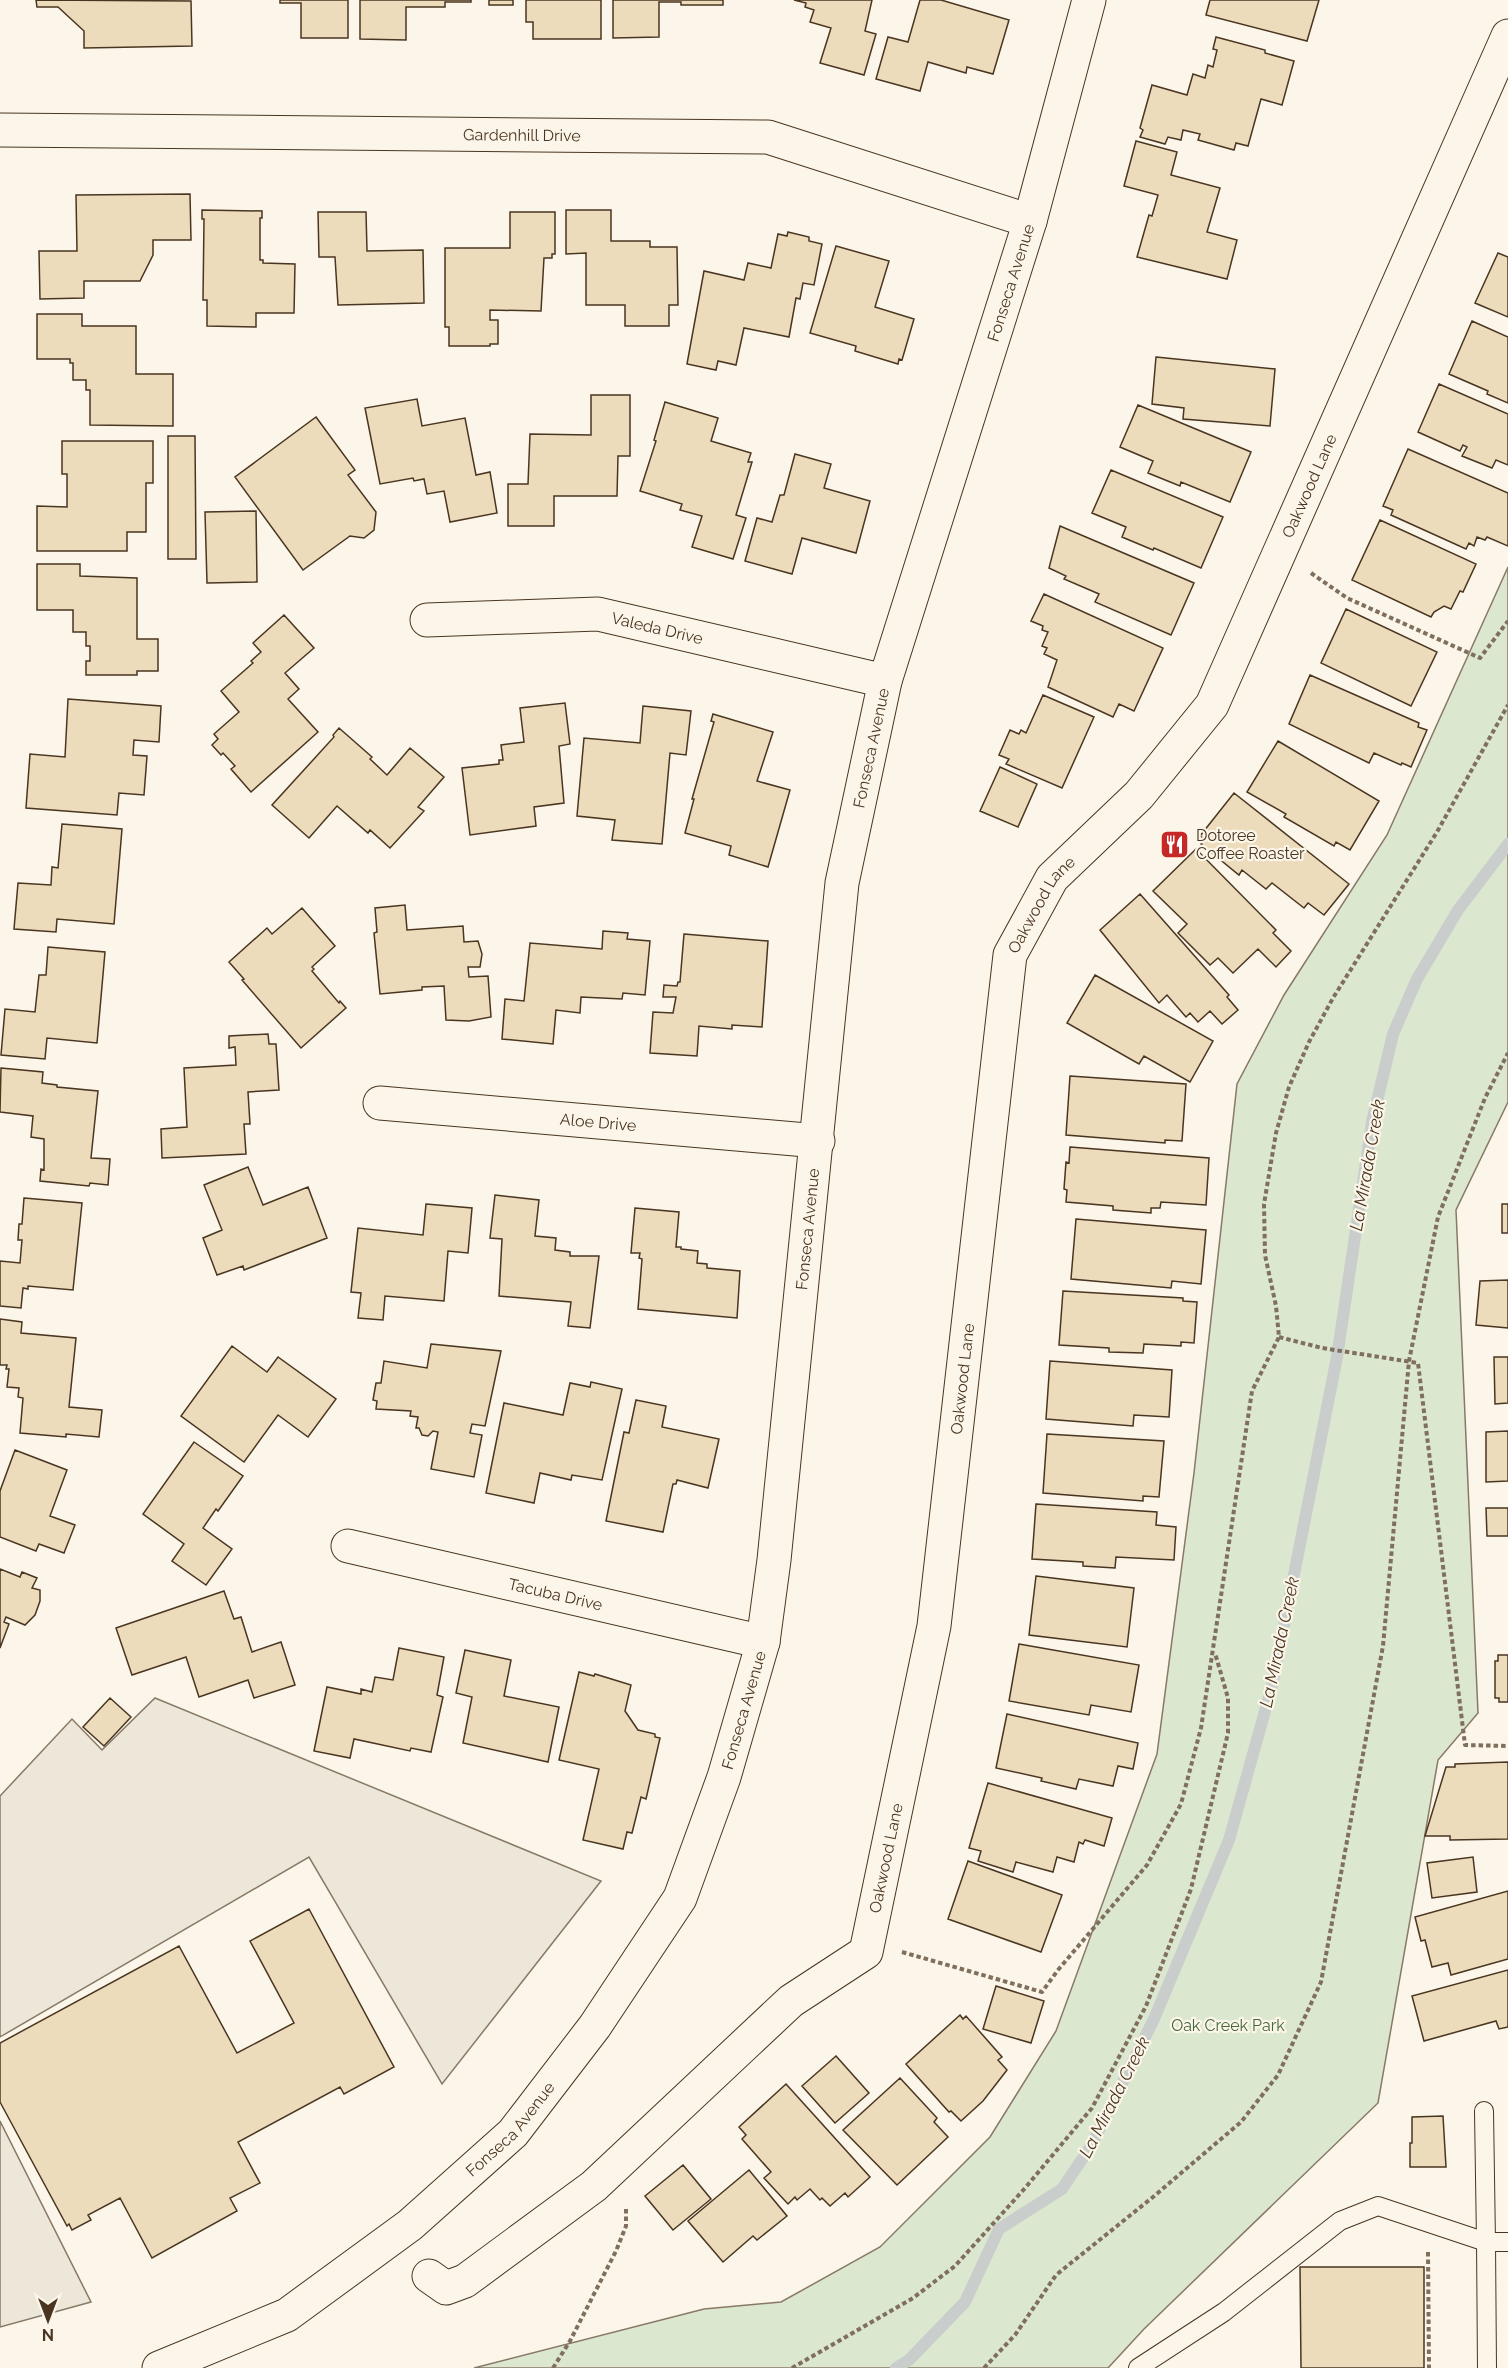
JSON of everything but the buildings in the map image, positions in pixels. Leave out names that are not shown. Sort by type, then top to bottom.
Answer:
[{"type":"street","name":"Fonseca Avenue","points":[[159,2368],[287,2315],[410,2225],[513,2133],[595,2026],[680,1898],[724,1777],[763,1642],[774,1560],[818,1141],[842,884],[885,681],[1030,221],[1089,0]]},
{"type":"street","name":"Oakwood Lane","points":[[867,1947],[934,1626],[1010,955],[1052,878],[1139,795],[1212,705],[1508,36]]},
{"type":"street","name":"Gardenhill Drive","points":[[0,130],[768,137],[1030,221]]},
{"type":"street","name":"Valeda Drive","points":[[427,620],[598,614],[885,681]]},
{"type":"street","name":"Aloe Drive","points":[[380,1103],[818,1141]]},
{"type":"street","name":"Tacuba Drive","points":[[348,1546],[763,1642]]},
{"type":"street","points":[[429,2276],[446,2288],[465,2281],[603,2178],[791,2001],[867,1947]]},
{"type":"lane","points":[[1484,2111],[1487,2368]]},
{"type":"lane","points":[[1138,2368],[1224,2312],[1340,2221],[1378,2206],[1486,2242],[1508,2242]]},
{"type":"path","points":[[1278,556],[1316,576],[1347,598],[1480,658],[1508,621]]},
{"type":"path","points":[[867,1947],[1042,1992],[1147,1865],[1181,1804],[1201,1728],[1252,1391],[1279,1336],[1276,1306],[1265,1255],[1264,1204],[1276,1133],[1289,1087],[1309,1042],[1333,998],[1437,832],[1508,705]]},
{"type":"path","points":[[984,2368],[1015,2335],[1056,2275],[1154,2197],[1241,2122],[1278,2075],[1321,1982],[1383,1646],[1408,1361],[1438,1217],[1485,1098],[1508,1053]]},
{"type":"path","points":[[1279,1336],[1322,1348],[1418,1363],[1465,1745],[1508,1746]]},
{"type":"path","points":[[792,2368],[912,2298],[955,2266],[1026,2187],[1092,2108],[1146,2006],[1191,1888],[1228,1733],[1228,1698],[1214,1650]]},
{"type":"path","points":[[553,2368],[570,2341],[616,2251],[626,2226],[627,2206],[603,2178]]},
{"type":"path","points":[[1428,2223],[1429,2368]]},
{"type":"green space","name":"Oak Creek Park","points":[[1508,567],[1508,1102],[1456,1210],[1478,1713],[1438,1760],[1378,2103],[1144,2329],[1108,2368],[474,2368],[704,2309],[781,2302],[880,2247],[990,2137],[1056,2031],[1157,1754],[1194,1473],[1237,1084],[1284,995],[1387,835]]},
{"type":"shaded area","points":[[155,1698],[601,1881],[442,2084],[309,1857],[0,2037],[0,1796],[72,1719],[102,1750]]},
{"type":"shaded area","points":[[0,2121],[91,2302],[0,2327]]},
{"type":"waterway","name":"La Mirada Creek","points":[[896,2368],[909,2360],[965,2302],[999,2229],[1062,2189],[1091,2146],[1154,2019],[1229,1840],[1272,1686],[1337,1357],[1372,1122],[1393,1034],[1417,979],[1458,910],[1508,844]]},
{"type":"place","name":"Dotoree Coffee Roaster","points":[[1175,844]]}]
